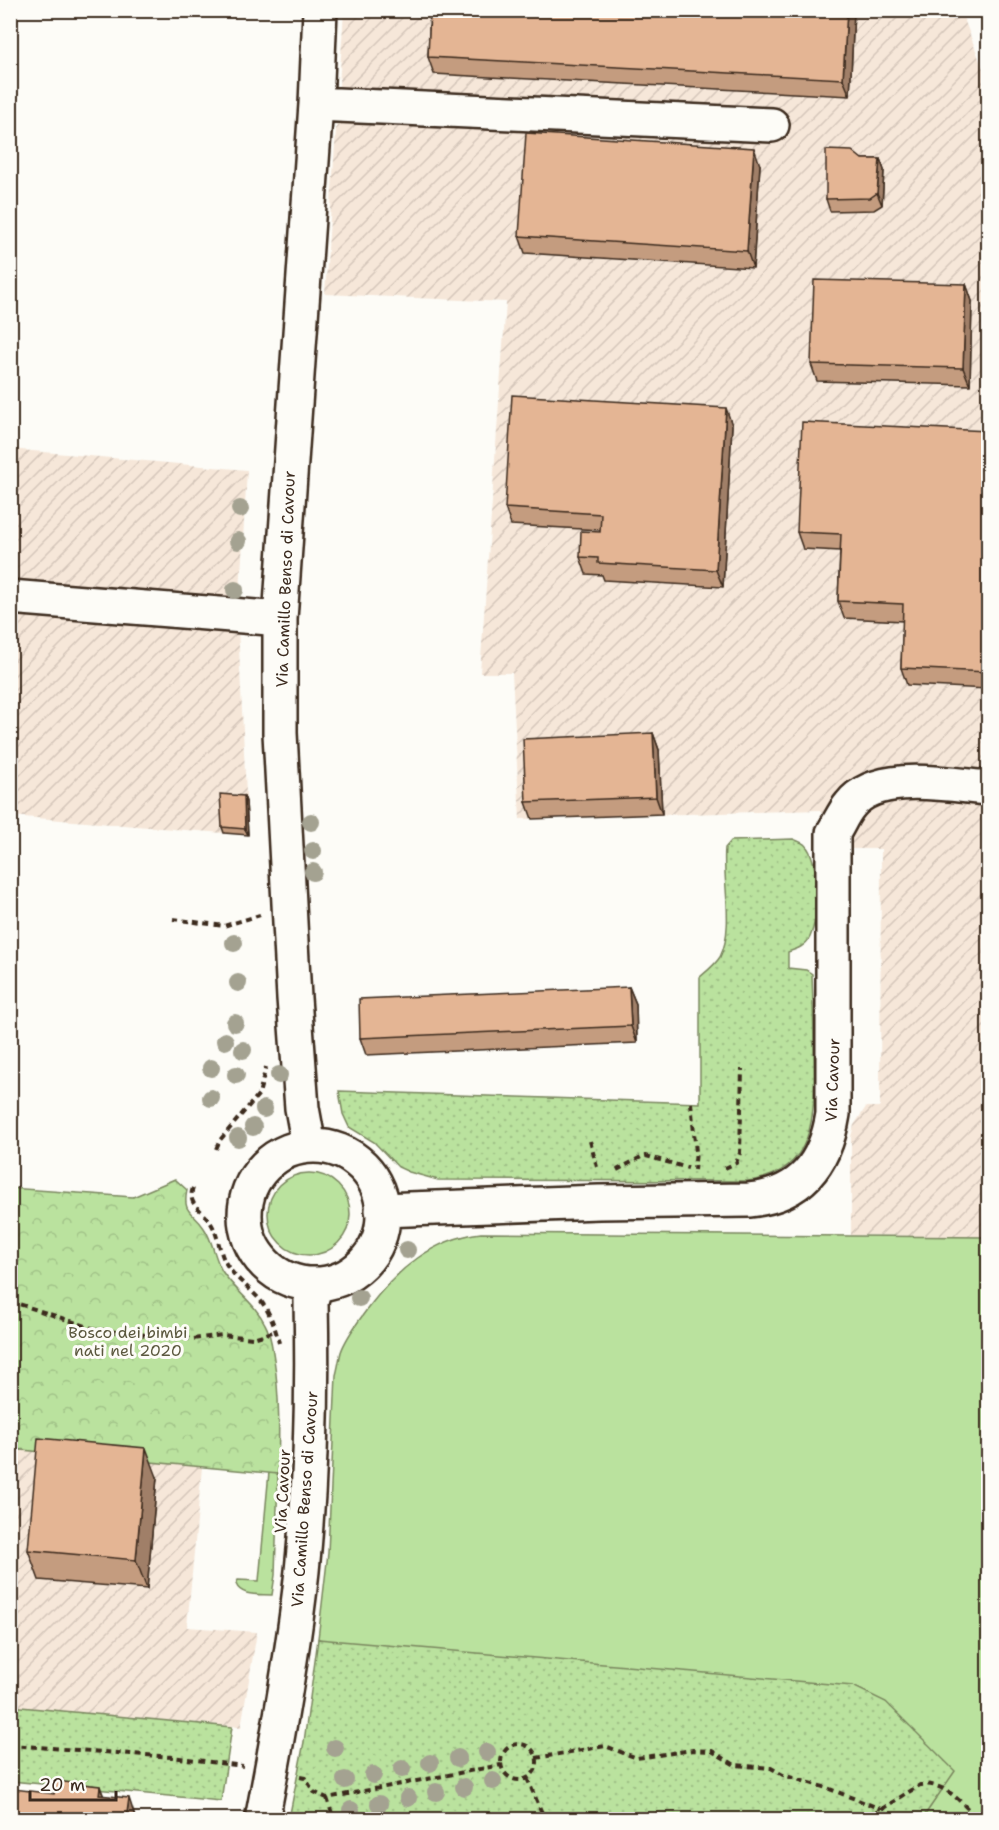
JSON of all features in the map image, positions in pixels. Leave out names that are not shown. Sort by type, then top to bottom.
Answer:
[{"type":"street","name":"Via Camillo Benso di Cavour","points":[[309,1146],[302,1108],[294,998],[280,733],[280,619],[316,104],[320,10]]},
{"type":"street","points":[[316,104],[772,124]]},
{"type":"street","points":[[10,597],[280,619]]},
{"type":"street","name":"Via Cavour","points":[[382,1210],[598,1202],[749,1200],[766,1198],[793,1187],[803,1179],[817,1161],[827,1139],[833,1113],[833,833],[851,803],[871,789],[901,782],[988,788]]},
{"type":"street","points":[[309,1146],[332,1149],[353,1158],[374,1181],[380,1195],[382,1210],[382,1226],[378,1241],[370,1255],[346,1276],[316,1284],[300,1283],[272,1270],[252,1245],[245,1215],[252,1185],[265,1167],[282,1154],[309,1146]]},
{"type":"street","name":"Via Camillo Benso di Cavour","points":[[262,1820],[281,1715],[302,1569],[310,1455],[311,1301],[316,1284]]},
{"type":"path","points":[[173,919],[224,926],[261,915]]},
{"type":"path","points":[[714,1171],[734,1165],[739,1159],[742,1069]]},
{"type":"path","points":[[612,1173],[646,1156],[694,1170],[696,1152],[691,1103]]},
{"type":"path","points":[[590,1141],[599,1177]]},
{"type":"path","points":[[193,1188],[190,1195],[191,1201],[212,1225],[226,1264],[267,1310],[280,1347]]},
{"type":"path","points":[[10,1301],[95,1329],[124,1333],[193,1339],[222,1335],[253,1338],[276,1331]]},
{"type":"path","points":[[515,1744],[529,1746],[536,1758],[535,1770],[527,1778],[516,1780],[506,1775],[501,1765],[503,1751],[515,1744]]},
{"type":"path","points":[[10,1745],[172,1757],[248,1767]]},
{"type":"path","points":[[536,1758],[605,1746],[637,1758],[693,1750],[712,1751],[735,1765],[771,1768],[783,1775],[827,1788],[881,1809]]},
{"type":"path","points":[[294,1774],[305,1778],[314,1792],[327,1798],[501,1765]]},
{"type":"path","points":[[527,1778],[545,1820]]},
{"type":"path","points":[[864,1820],[920,1785],[929,1784],[948,1790],[979,1820]]},
{"type":"path","points":[[327,1798],[334,1820]]},
{"type":"shaded area","points":[[344,11],[961,11],[988,82],[988,1237],[851,1235],[851,1137],[854,1125],[866,1107],[880,1107],[881,849],[852,849],[819,810],[520,819],[512,673],[480,673],[506,302],[325,294]]},
{"type":"shaded area","points":[[10,449],[247,470],[238,627],[248,835],[11,816]]},
{"type":"shaded area","points":[[10,1449],[202,1467],[187,1627],[257,1632],[241,1727],[11,1706]]},
{"type":"green space","points":[[793,839],[804,844],[810,852],[816,876],[815,917],[810,937],[804,945],[788,952],[788,968],[806,970],[812,974],[814,1099],[807,1137],[799,1153],[787,1166],[770,1176],[747,1181],[438,1180],[398,1167],[374,1142],[349,1127],[343,1114],[339,1091],[700,1103],[700,977],[720,957],[727,932],[725,848],[731,841]]},
{"type":"green space","points":[[309,1173],[325,1177],[338,1185],[346,1198],[350,1214],[346,1230],[338,1243],[325,1251],[309,1255],[293,1251],[280,1243],[272,1230],[268,1214],[272,1198],[280,1185],[293,1177]]},
{"type":"green space","name":"Bosco dei bimbi nati nel 2020","points":[[175,1179],[187,1190],[187,1208],[207,1233],[222,1271],[261,1316],[269,1332],[277,1388],[278,1474],[11,1449],[10,1188],[133,1197]]},
{"type":"green space","points":[[481,1233],[988,1237],[988,1819],[922,1819],[954,1771],[318,1639],[328,1553],[336,1375],[343,1346],[379,1294],[417,1258],[447,1242]]},
{"type":"green space","points":[[269,1472],[278,1474],[275,1575],[272,1595],[251,1594],[242,1591],[236,1584],[238,1580],[259,1581]]},
{"type":"green space","points":[[318,1639],[853,1686],[886,1702],[955,1771],[922,1819],[289,1819],[304,1742]]},
{"type":"green space","points":[[10,1706],[232,1727],[221,1801],[11,1781]]},
{"type":"building","points":[[430,10],[847,10],[843,79],[428,57]]},
{"type":"building","points":[[526,133],[754,148],[747,251],[519,236]]},
{"type":"building","points":[[826,150],[852,151],[862,159],[880,159],[877,193],[870,198],[826,199]]},
{"type":"building","points":[[814,280],[966,284],[963,368],[811,364]]},
{"type":"building","points":[[512,395],[726,408],[716,570],[598,563],[598,558],[580,557],[581,531],[600,532],[601,514],[505,508]]},
{"type":"building","points":[[802,422],[988,431],[988,672],[901,668],[903,604],[838,601],[841,534],[797,532]]},
{"type":"building","points":[[653,733],[656,797],[526,802],[523,739]]},
{"type":"building","points":[[220,794],[244,796],[245,829],[222,827]]},
{"type":"building","points":[[629,987],[631,1026],[360,1038],[359,999]]},
{"type":"building","points":[[38,1438],[146,1448],[136,1560],[28,1550]]},
{"type":"building","points":[[55,1781],[100,1786],[99,1795],[129,1798],[126,1820],[10,1820],[10,1792],[14,1789],[54,1794]]}]
